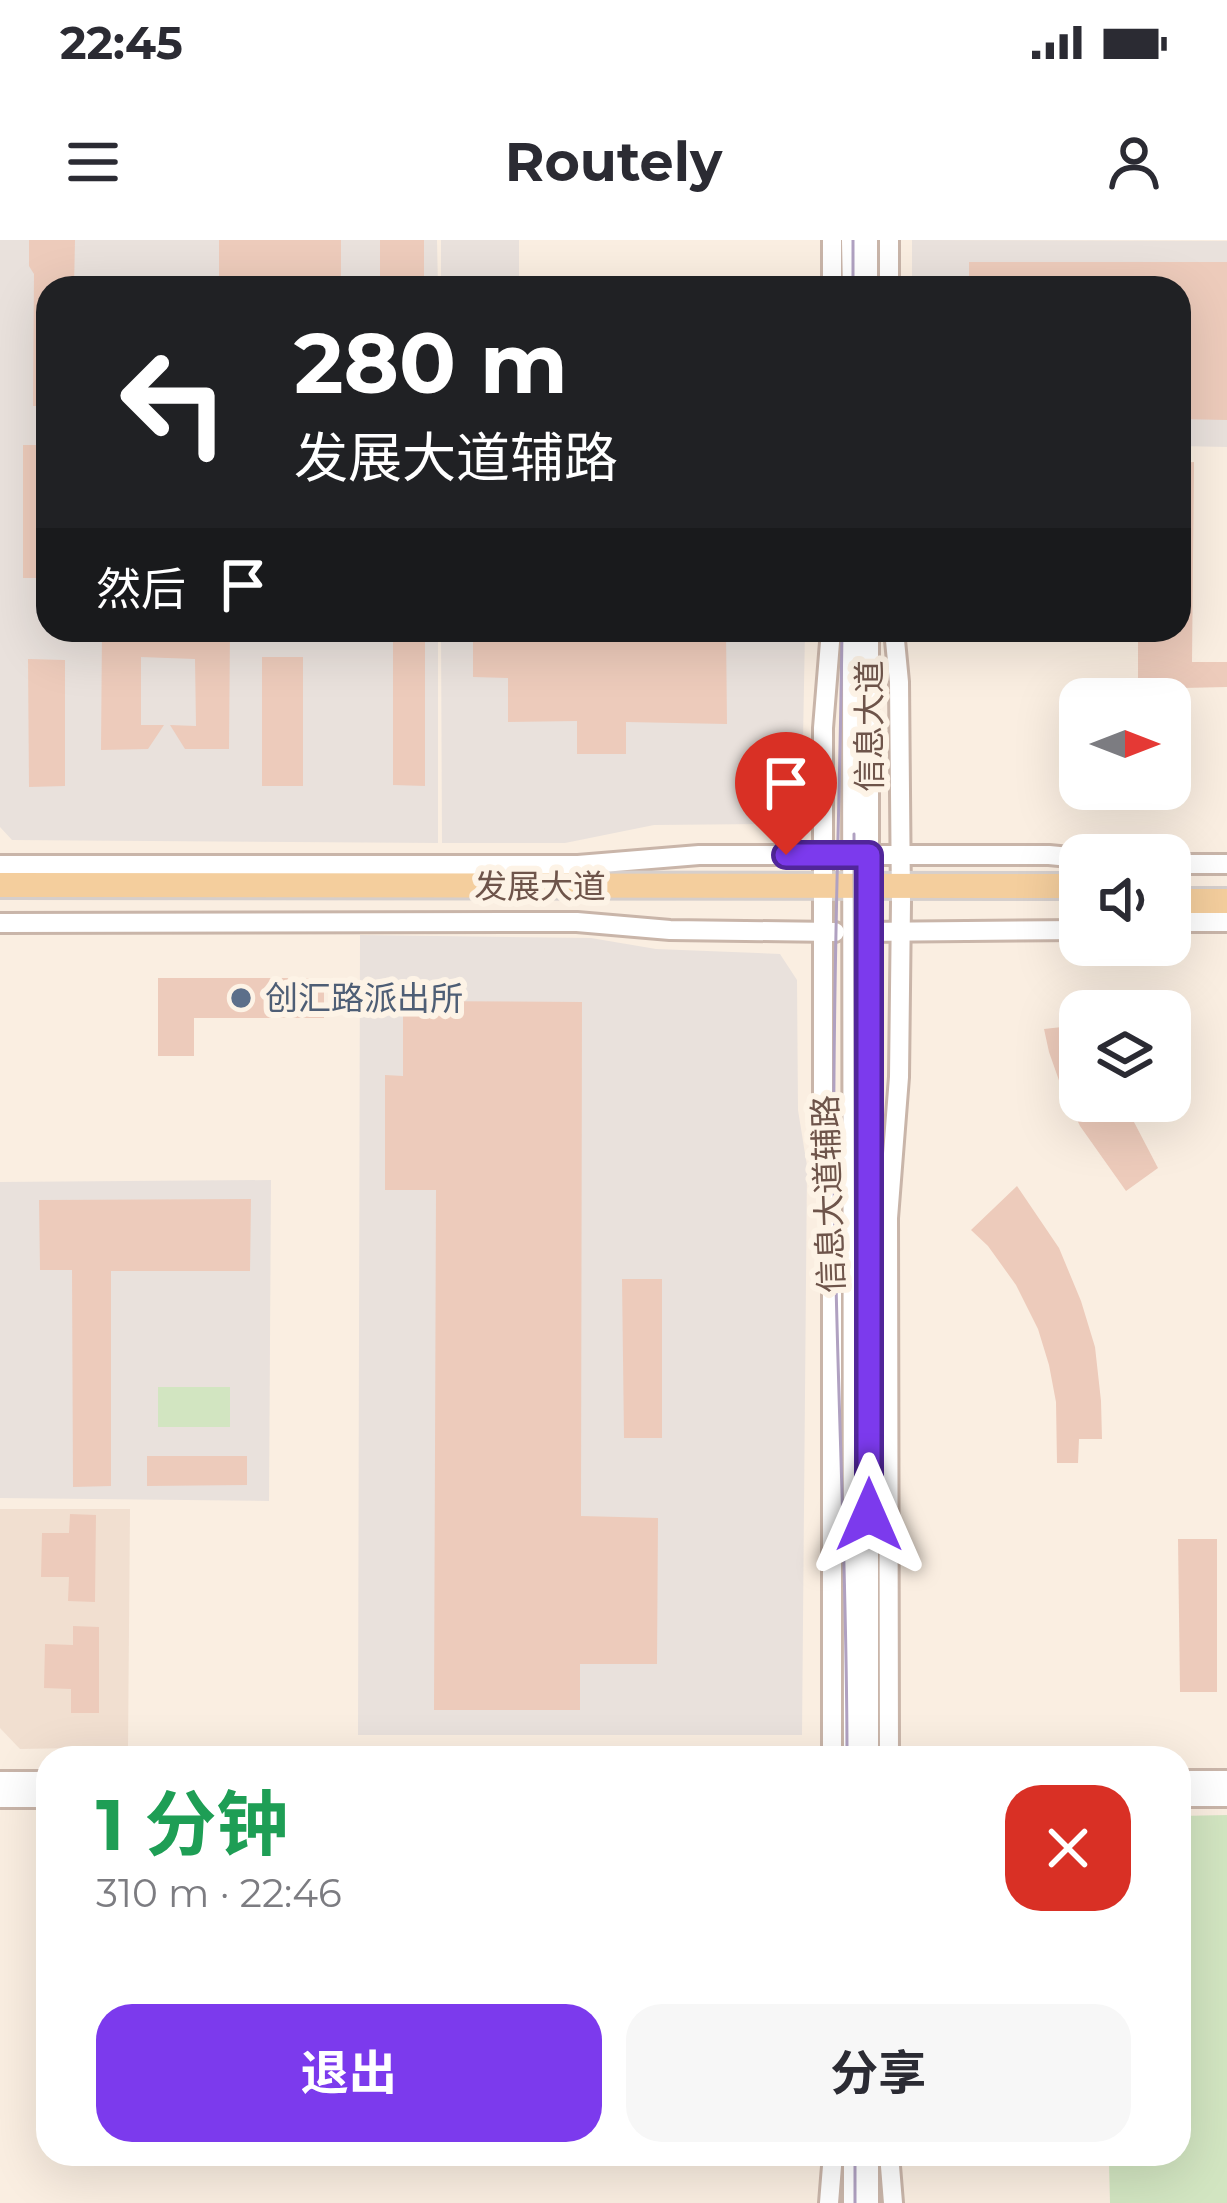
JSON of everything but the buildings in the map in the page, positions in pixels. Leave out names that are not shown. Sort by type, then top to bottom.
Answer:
[{"type":"main road","name":"发展大道","points":[[0,885],[823,894]]},
{"type":"main road","points":[[1191,886],[1227,886]]},
{"type":"main road","name":"发展大道","points":[[0,902],[901,894],[1059,887]]},
{"type":"main road","name":"发展大道","points":[[901,894],[1059,901]]},
{"type":"main road","points":[[1191,902],[1227,902]]},
{"type":"street","points":[[832,240],[832,276]]},
{"type":"street","points":[[851,240],[851,276]]},
{"type":"street","points":[[868,240],[868,276]]},
{"type":"street","points":[[889,240],[889,276]]},
{"type":"street","name":"信息大道辅路","points":[[830,642],[823,728],[823,1107],[832,1197],[832,1746]]},
{"type":"street","name":"信息大道","points":[[852,642],[861,855]]},
{"type":"street","name":"信息大道","points":[[853,1746],[861,855],[868,642]]},
{"type":"street","name":"信息大道辅路","points":[[889,1746],[888,1218],[899,1077],[901,932],[899,682],[894,642]]},
{"type":"street","points":[[0,866],[578,865],[699,855],[1059,858]]},
{"type":"street","points":[[1191,864],[1227,864]]},
{"type":"street","points":[[0,923],[577,922],[670,931],[1059,930]]},
{"type":"street","points":[[1191,922],[1227,922]]},
{"type":"street","name":"信息大道","points":[[861,932],[869,1746]]},
{"type":"street","points":[[1191,1780],[1227,1780]]},
{"type":"street","points":[[0,1781],[36,1781]]},
{"type":"street","points":[[1191,1797],[1227,1797]]},
{"type":"street","points":[[0,1798],[36,1798]]},
{"type":"street","points":[[829,2203],[832,2166]]},
{"type":"street","points":[[853,2166],[853,2203]]},
{"type":"street","points":[[869,2166],[869,2203]]},
{"type":"street","points":[[890,2166],[893,2203]]},
{"type":"shaded area","points":[[0,240],[437,240],[438,276],[36,276],[36,642],[438,642],[438,843],[12,840],[0,827]]},
{"type":"shaded area","points":[[441,240],[519,240],[519,276],[441,276]]},
{"type":"shaded area","points":[[912,240],[1227,241],[1227,447],[1191,446],[1191,276],[912,276]]},
{"type":"shaded area","points":[[441,642],[805,642],[802,797],[769,824],[654,825],[565,843],[442,843]]},
{"type":"shaded area","points":[[360,935],[591,938],[656,949],[780,954],[797,980],[798,1110],[807,1166],[802,1735],[358,1735]]},
{"type":"shaded area","points":[[271,1180],[269,1501],[0,1498],[0,1182]]},
{"type":"shaded area","points":[[0,1509],[130,1509],[128,1746],[20,1749],[0,1728]]},
{"type":"green space","points":[[158,1387],[230,1387],[230,1427],[158,1427]]},
{"type":"green space","points":[[1227,1815],[1227,2203],[1110,2203],[1109,2166],[1191,2166],[1191,1816]]},
{"type":"tram line","points":[[853,240],[853,276]]},
{"type":"tram line","points":[[842,642],[834,1108],[847,1746]]},
{"type":"tram line","points":[[854,834],[856,1386]]},
{"type":"tram line","points":[[855,2166],[855,2203]]},
{"type":"place","name":"创汇路派出所","points":[[241,998]]},
{"type":"route","points":[[786,855],[869,855],[869,1515]]}]
